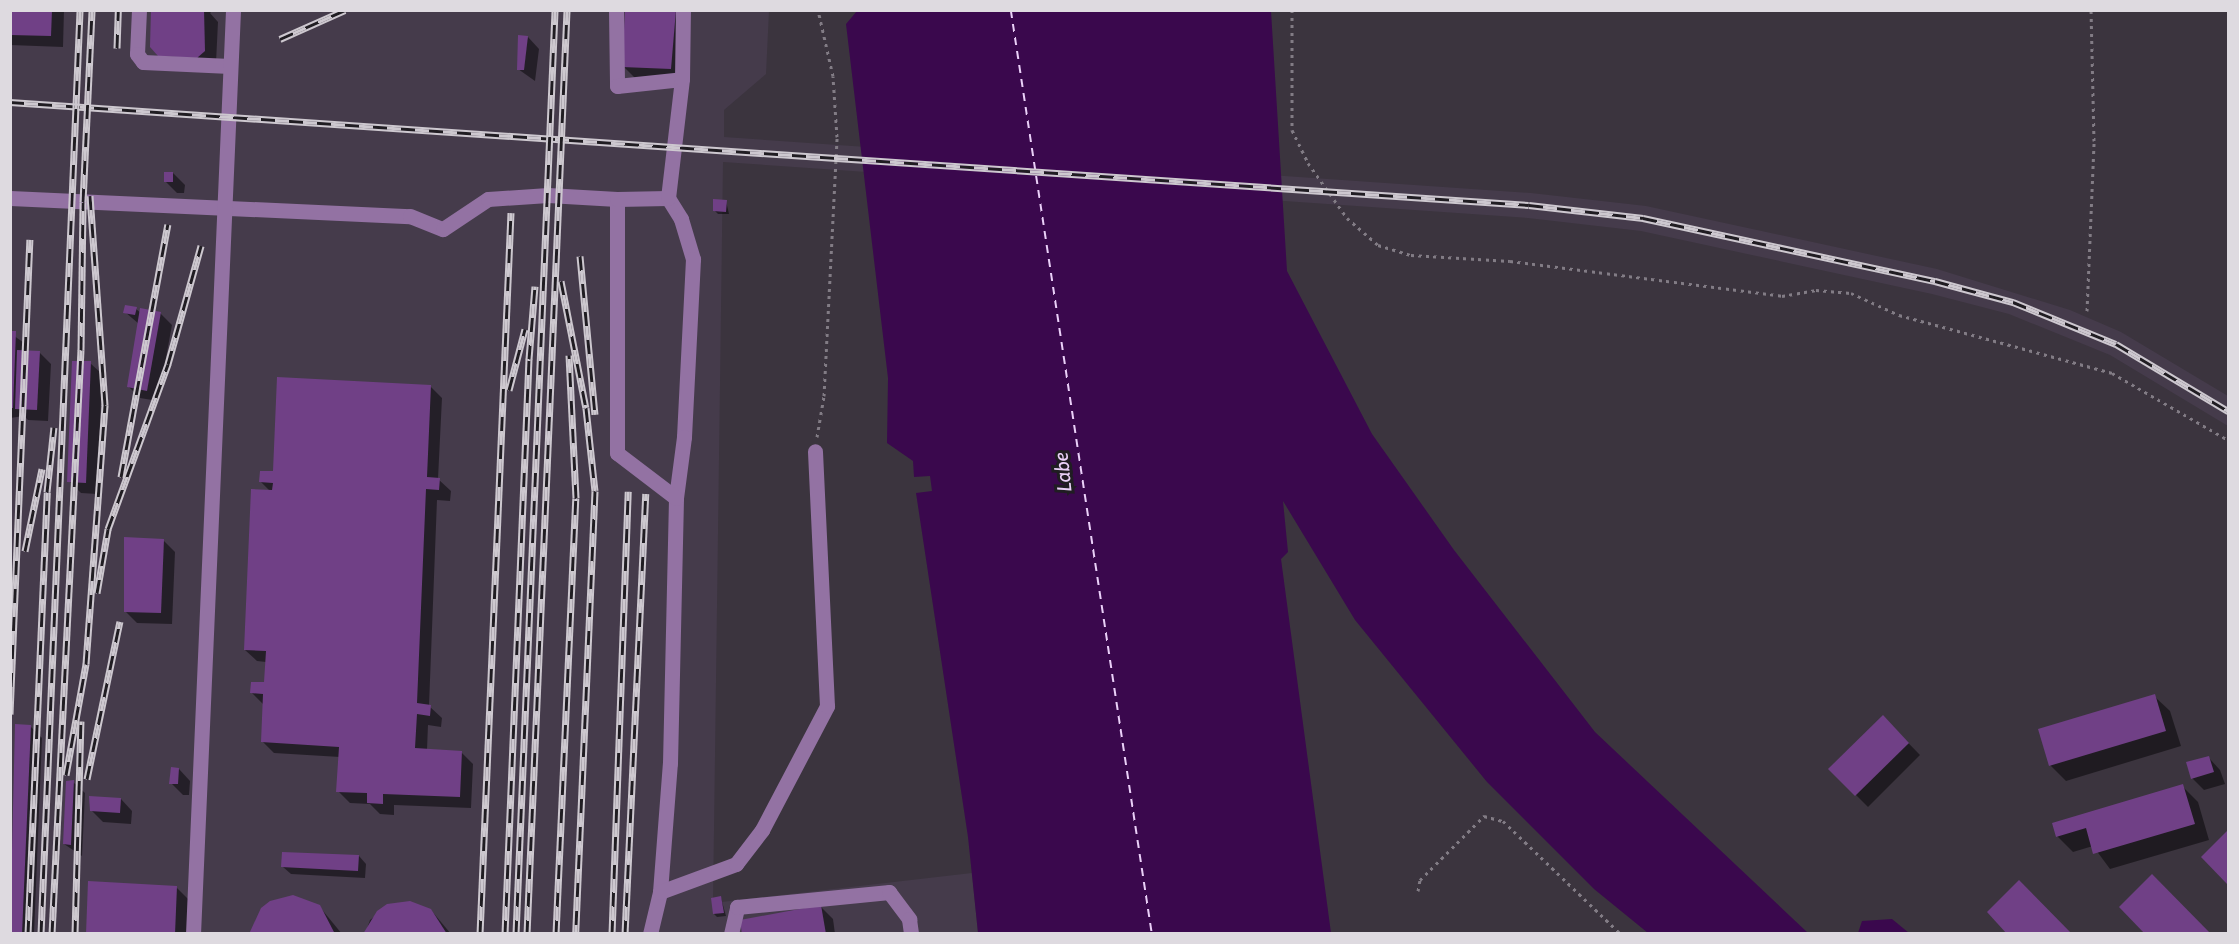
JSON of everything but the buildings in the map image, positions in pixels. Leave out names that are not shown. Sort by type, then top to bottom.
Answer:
[{"type":"lane","points":[[138,10],[137,54],[143,62],[230,66]]},
{"type":"lane","points":[[193,933],[221,208],[233,10]]},
{"type":"lane","points":[[616,10],[616,86],[682,79]]},
{"type":"lane","points":[[650,933],[660,892],[670,763],[676,498],[684,437],[693,259],[681,219],[668,198],[682,79],[683,10]]},
{"type":"lane","points":[[10,198],[410,216],[443,229],[488,199],[548,195],[617,199],[668,198]]},
{"type":"lane","points":[[617,199],[617,453],[676,498]]},
{"type":"lane","points":[[660,892],[736,864],[762,830],[826,706],[815,451]]},
{"type":"lane","points":[[731,933],[737,907],[889,892],[909,919],[911,933]]},
{"type":"path","points":[[815,451],[824,396],[837,137],[833,76],[818,10]]},
{"type":"path","points":[[1292,10],[1292,130],[1308,163],[1347,218],[1378,245],[1411,255],[1510,261],[1782,296],[1816,290],[1851,293],[1899,315],[2112,374],[2229,440]]},
{"type":"path","points":[[2087,311],[2094,141],[2091,10]]},
{"type":"path","points":[[1418,891],[1420,880],[1484,816],[1503,821],[1621,933]]},
{"type":"shaded area","points":[[10,11],[769,11],[766,74],[724,110],[724,137],[1531,193],[1646,206],[1937,269],[2070,310],[2121,332],[2228,396],[2228,426],[2110,355],[2009,314],[1932,294],[1641,231],[1528,218],[723,162],[713,903],[972,873],[978,933],[11,933]]},
{"type":"water","name":"Labe","points":[[857,11],[1271,11],[1287,271],[1372,434],[1454,550],[1595,732],[1808,933],[1648,933],[1594,889],[1487,782],[1355,620],[1283,501],[1288,552],[1281,559],[1331,933],[978,933],[968,837],[916,493],[932,491],[930,476],[914,477],[913,461],[887,443],[888,378],[846,24]]},
{"type":"water","points":[[1892,919],[1909,933],[1858,933],[1862,921]]},
{"type":"ferry route","points":[[1011,10],[1152,934]]},
{"type":"railway","points":[[41,934],[80,10]]},
{"type":"railway","points":[[52,934],[81,350],[83,202],[92,10]]},
{"type":"railway","points":[[117,48],[118,10]]},
{"type":"railway","points":[[280,39],[345,10]]},
{"type":"railway","points":[[516,934],[555,10]]},
{"type":"railway","points":[[527,934],[567,10]]},
{"type":"railway","points":[[10,102],[1529,205],[1643,218],[1935,281],[2013,302],[2116,344],[2228,411]]},
{"type":"railway","points":[[66,775],[86,664],[105,405],[90,196]]},
{"type":"railway","points":[[480,934],[511,213]]},
{"type":"railway","points":[[121,477],[168,224]]},
{"type":"railway","points":[[10,714],[30,239]]},
{"type":"railway","points":[[97,593],[108,529],[168,364],[201,246]]},
{"type":"railway","points":[[580,256],[595,414]]},
{"type":"railway","points":[[561,281],[586,408],[595,491],[576,934]]},
{"type":"railway","points":[[505,934],[529,359],[535,286]]},
{"type":"railway","points":[[509,390],[525,329]]},
{"type":"railway","points":[[556,934],[576,498],[569,355]]},
{"type":"railway","points":[[28,934],[47,492],[54,427]]},
{"type":"railway","points":[[25,551],[42,469]]},
{"type":"railway","points":[[612,934],[628,491]]},
{"type":"railway","points":[[625,934],[646,493]]},
{"type":"railway","points":[[87,779],[120,621]]},
{"type":"railway","points":[[75,934],[81,721]]}]
